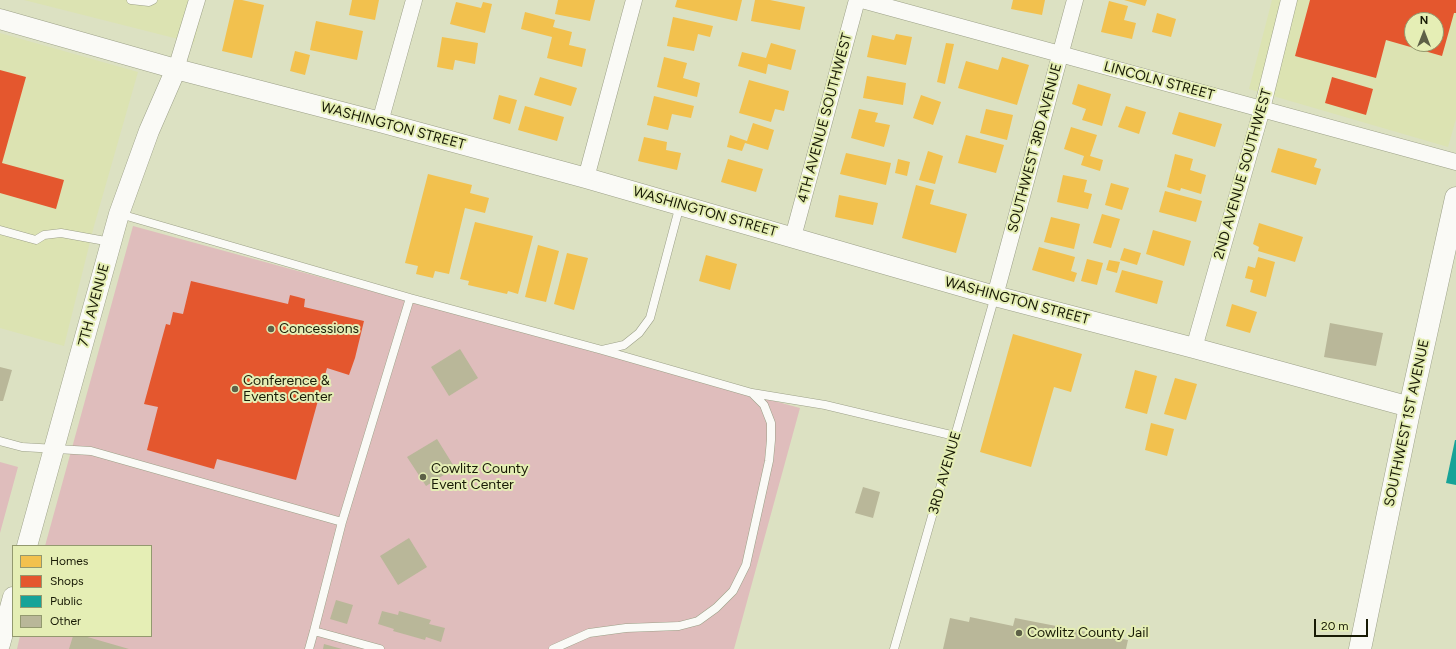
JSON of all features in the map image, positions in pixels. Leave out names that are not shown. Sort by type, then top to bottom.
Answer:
[{"type":"main road","name":"SOUTHWEST 1ST AVENUE","points":[[1360,649],[1410,407],[1452,233],[1456,198]]},
{"type":"street","points":[[176,69],[197,0]]},
{"type":"street","points":[[380,122],[414,0]]},
{"type":"street","points":[[586,178],[634,0]]},
{"type":"street","name":"4TH AVENUE SOUTHWEST","points":[[793,237],[857,0]]},
{"type":"street","name":"LINCOLN STREET","points":[[862,0],[1456,162]]},
{"type":"street","name":"SOUTHWEST 3RD AVENUE","points":[[995,296],[1075,0]]},
{"type":"street","name":"2ND AVENUE SOUTHWEST","points":[[1194,348],[1262,110],[1289,0]]},
{"type":"street","name":"WASHINGTON STREET","points":[[0,19],[176,69],[586,178],[995,296],[1410,407]]},
{"type":"street","name":"7TH AVENUE","points":[[27,545],[119,214],[149,130],[176,69]]},
{"type":"street","points":[[0,644],[12,601]]},
{"type":"lane","points":[[131,0],[149,2],[153,0]]},
{"type":"lane","points":[[602,350],[624,345],[639,333],[650,318],[680,205]]},
{"type":"lane","points":[[119,214],[410,298],[602,350],[752,393],[825,405],[955,436]]},
{"type":"lane","points":[[0,230],[36,240],[44,235],[61,233],[111,242]]},
{"type":"lane","name":"3RD AVENUE","points":[[894,649],[995,296]]},
{"type":"lane","points":[[309,649],[342,522],[410,298]]},
{"type":"lane","points":[[553,649],[589,634],[626,628],[679,626],[698,621],[716,608],[733,591],[746,565],[769,461],[771,422],[764,405],[752,393]]},
{"type":"lane","points":[[0,441],[22,447],[90,452],[342,522]]},
{"type":"lane","points":[[314,631],[380,649]]},
{"type":"shaded area","points":[[24,0],[205,0],[194,43]]},
{"type":"shaded area","points":[[1272,0],[1456,0],[1456,119],[1448,147],[1249,89]]},
{"type":"shaded area","points":[[0,33],[138,72],[94,226],[64,346],[0,328]]},
{"type":"shaded area","name":"Cowlitz County Event Center","points":[[133,226],[800,408],[734,649],[17,649],[20,637],[152,637],[152,545],[45,545]]},
{"type":"shaded area","points":[[0,462],[18,467],[0,533]]},
{"type":"building: Homes","points":[[234,0],[242,0],[264,5],[252,58],[222,51]]},
{"type":"building: Homes","points":[[352,0],[379,0],[375,20],[349,15]]},
{"type":"building: Homes","points":[[558,0],[595,0],[590,21],[555,14]]},
{"type":"building: Homes","points":[[677,0],[742,0],[737,21],[675,7]]},
{"type":"building: Homes","points":[[755,0],[770,0],[805,7],[800,30],[751,21]]},
{"type":"building: Homes","points":[[1013,0],[1045,0],[1042,15],[1011,9]]},
{"type":"building: Homes","points":[[1124,0],[1147,0],[1145,6]]},
{"type":"building: Homes","points":[[1109,1],[1128,6],[1124,20],[1136,23],[1132,39],[1101,32]]},
{"type":"building: Homes","points":[[456,2],[481,8],[483,2],[492,4],[485,33],[450,24]]},
{"type":"building: Homes","points":[[525,12],[555,20],[553,27],[572,32],[569,45],[586,49],[582,67],[547,58],[552,37],[521,29]]},
{"type":"building: Homes","points":[[1157,13],[1176,19],[1171,37],[1152,32]]},
{"type":"building: Homes","points":[[673,17],[713,26],[710,37],[698,34],[694,51],[667,46]]},
{"type":"building: Homes","points":[[316,21],[363,31],[357,60],[310,50]]},
{"type":"building: Homes","points":[[896,34],[912,37],[906,65],[867,57],[872,35],[894,40]]},
{"type":"building: Homes","points":[[442,37],[478,43],[475,64],[455,60],[453,70],[437,67]]},
{"type":"building: Homes","points":[[771,43],[796,50],[791,70],[768,64],[766,74],[738,66],[742,52],[766,58]]},
{"type":"building: Homes","points":[[946,43],[954,44],[945,84],[937,82]]},
{"type":"building: Homes","points":[[295,51],[310,55],[305,75],[290,71]]},
{"type":"building: Homes","points":[[664,57],[687,63],[683,78],[700,83],[697,97],[657,87]]},
{"type":"building: Homes","points":[[1002,57],[1029,65],[1017,105],[958,88],[966,61],[998,70]]},
{"type":"building: Homes","points":[[867,76],[906,83],[903,105],[863,98]]},
{"type":"building: Homes","points":[[540,77],[577,88],[571,106],[534,95]]},
{"type":"building: Homes","points":[[749,80],[789,91],[784,111],[775,109],[771,122],[739,113]]},
{"type":"building: Homes","points":[[1078,84],[1111,94],[1102,126],[1082,120],[1086,109],[1072,104]]},
{"type":"building: Homes","points":[[499,95],[517,100],[510,124],[493,119]]},
{"type":"building: Homes","points":[[921,95],[941,102],[933,125],[913,118]]},
{"type":"building: Homes","points":[[654,96],[694,106],[691,118],[672,114],[668,130],[647,125]]},
{"type":"building: Homes","points":[[525,106],[564,117],[557,141],[518,130]]},
{"type":"building: Homes","points":[[1126,106],[1146,112],[1139,134],[1118,127]]},
{"type":"building: Homes","points":[[859,109],[878,113],[875,122],[890,125],[884,147],[851,138]]},
{"type":"building: Homes","points":[[986,109],[1013,115],[1007,140],[980,133]]},
{"type":"building: Homes","points":[[1179,112],[1222,124],[1215,147],[1172,134]]},
{"type":"building: Homes","points":[[753,123],[774,130],[768,150],[745,143],[742,151],[727,147],[730,135],[747,141]]},
{"type":"building: Homes","points":[[1071,127],[1097,135],[1090,156],[1103,160],[1100,171],[1081,165],[1084,156],[1064,149]]},
{"type":"building: Homes","points":[[966,135],[1004,145],[996,173],[958,163]]},
{"type":"building: Homes","points":[[644,137],[667,142],[666,150],[681,153],[677,170],[638,161]]},
{"type":"building: Homes","points":[[1278,148],[1317,159],[1314,167],[1321,169],[1316,185],[1271,172]]},
{"type":"building: Homes","points":[[928,151],[943,156],[935,184],[919,180]]},
{"type":"building: Homes","points":[[846,153],[891,163],[886,185],[840,174]]},
{"type":"building: Homes","points":[[1175,154],[1193,159],[1190,170],[1206,175],[1201,194],[1181,188],[1180,191],[1167,187]]},
{"type":"building: Homes","points":[[728,159],[763,169],[756,192],[721,182]]},
{"type":"building: Homes","points":[[898,159],[910,162],[907,176],[895,173]]},
{"type":"building: Homes","points":[[428,174],[472,185],[470,193],[489,198],[485,213],[465,208],[449,274],[435,271],[433,278],[416,274],[418,266],[405,263]]},
{"type":"building: Homes","points":[[1063,175],[1087,180],[1084,192],[1092,194],[1088,209],[1057,202]]},
{"type":"building: Homes","points":[[1111,183],[1129,188],[1122,210],[1105,205]]},
{"type":"building: Homes","points":[[916,185],[934,190],[930,204],[967,214],[956,253],[902,238]]},
{"type":"building: Homes","points":[[1165,191],[1202,201],[1196,222],[1159,212]]},
{"type":"building: Homes","points":[[839,195],[878,203],[873,225],[835,217]]},
{"type":"building: Homes","points":[[1102,214],[1120,219],[1111,248],[1093,243]]},
{"type":"building: Homes","points":[[1051,217],[1080,224],[1074,249],[1044,242]]},
{"type":"building: Homes","points":[[475,222],[533,236],[518,294],[508,291],[507,294],[468,285],[469,281],[460,279]]},
{"type":"building: Homes","points":[[1259,223],[1303,237],[1295,262],[1258,251],[1259,247],[1253,244]]},
{"type":"building: Homes","points":[[1153,230],[1191,241],[1184,266],[1146,254]]},
{"type":"building: Homes","points":[[538,245],[559,251],[546,302],[525,297]]},
{"type":"building: Homes","points":[[1039,247],[1075,257],[1071,271],[1077,273],[1074,282],[1032,270]]},
{"type":"building: Homes","points":[[1124,248],[1141,253],[1137,265],[1120,260]]},
{"type":"building: Homes","points":[[567,253],[588,258],[574,310],[554,304]]},
{"type":"building: Homes","points":[[706,255],[737,264],[730,290],[699,281]]},
{"type":"building: Homes","points":[[1258,257],[1275,262],[1266,297],[1250,292],[1253,280],[1245,278],[1248,266],[1255,268]]},
{"type":"building: Homes","points":[[1087,259],[1103,263],[1097,285],[1081,281]]},
{"type":"building: Homes","points":[[1109,260],[1120,262],[1117,273],[1106,270]]},
{"type":"building: Homes","points":[[1122,270],[1163,281],[1157,304],[1115,292]]},
{"type":"building: Homes","points":[[1232,304],[1257,312],[1250,333],[1226,326]]},
{"type":"building: Homes","points":[[1013,334],[1082,354],[1071,392],[1054,387],[1031,467],[980,452]]},
{"type":"building: Homes","points":[[1135,370],[1157,376],[1147,414],[1125,408]]},
{"type":"building: Homes","points":[[1175,378],[1197,384],[1186,420],[1164,414]]},
{"type":"building: Homes","points":[[1151,423],[1174,429],[1167,456],[1145,450]]},
{"type":"building: Shops","points":[[1310,0],[1456,0],[1456,13],[1454,13],[1444,49],[1444,12],[1404,12],[1404,45],[1386,40],[1376,78],[1295,56]]},
{"type":"building: Shops","points":[[1428,52],[1443,52],[1442,56]]},
{"type":"building: Shops","points":[[0,70],[26,77],[2,163],[64,180],[56,209],[0,193]]},
{"type":"building: Shops","points":[[1332,77],[1373,89],[1366,115],[1325,103]]},
{"type":"building: Shops","name":"Conference & Events Center","points":[[191,281],[288,304],[290,295],[305,299],[304,307],[364,321],[355,358],[349,375],[327,368],[296,480],[217,459],[214,469],[147,450],[158,407],[144,404],[166,324],[170,325],[173,312],[183,314]]},
{"type":"building: Public","points":[[1456,440],[1456,485],[1446,483]]},
{"type":"building: Other","points":[[1330,323],[1383,333],[1376,366],[1324,357]]},
{"type":"building: Other","points":[[460,349],[478,378],[449,396],[431,367]]},
{"type":"building: Other","points":[[0,367],[12,370],[3,401],[0,401]]},
{"type":"building: Other","points":[[437,439],[455,468],[426,486],[407,457]]},
{"type":"building: Other","points":[[863,487],[880,492],[873,518],[855,513]]},
{"type":"building: Other","points":[[409,538],[427,567],[398,585],[380,556]]},
{"type":"building: Other","points":[[336,600],[353,605],[347,624],[330,619]]},
{"type":"building: Other","points":[[382,611],[398,615],[399,611],[431,620],[429,624],[445,628],[441,642],[426,637],[425,640],[393,631],[394,629],[378,624]]},
{"type":"building: Other","name":"Cowlitz County Jail","points":[[970,617],[1013,626],[1015,618],[1128,640],[1126,649],[943,649],[950,618],[969,622]]},
{"type":"building: Other","points":[[73,637],[87,637],[129,649],[69,649]]},
{"type":"building: Other","points":[[324,644],[342,649],[323,649]]},
{"type":"place","name":"Concessions","points":[[271,329]]},
{"type":"place","name":"Conference & Events Center","points":[[235,389]]},
{"type":"place","name":"Cowlitz County Event Center","points":[[423,477]]},
{"type":"place","name":"Cowlitz County Jail","points":[[1019,633]]}]
